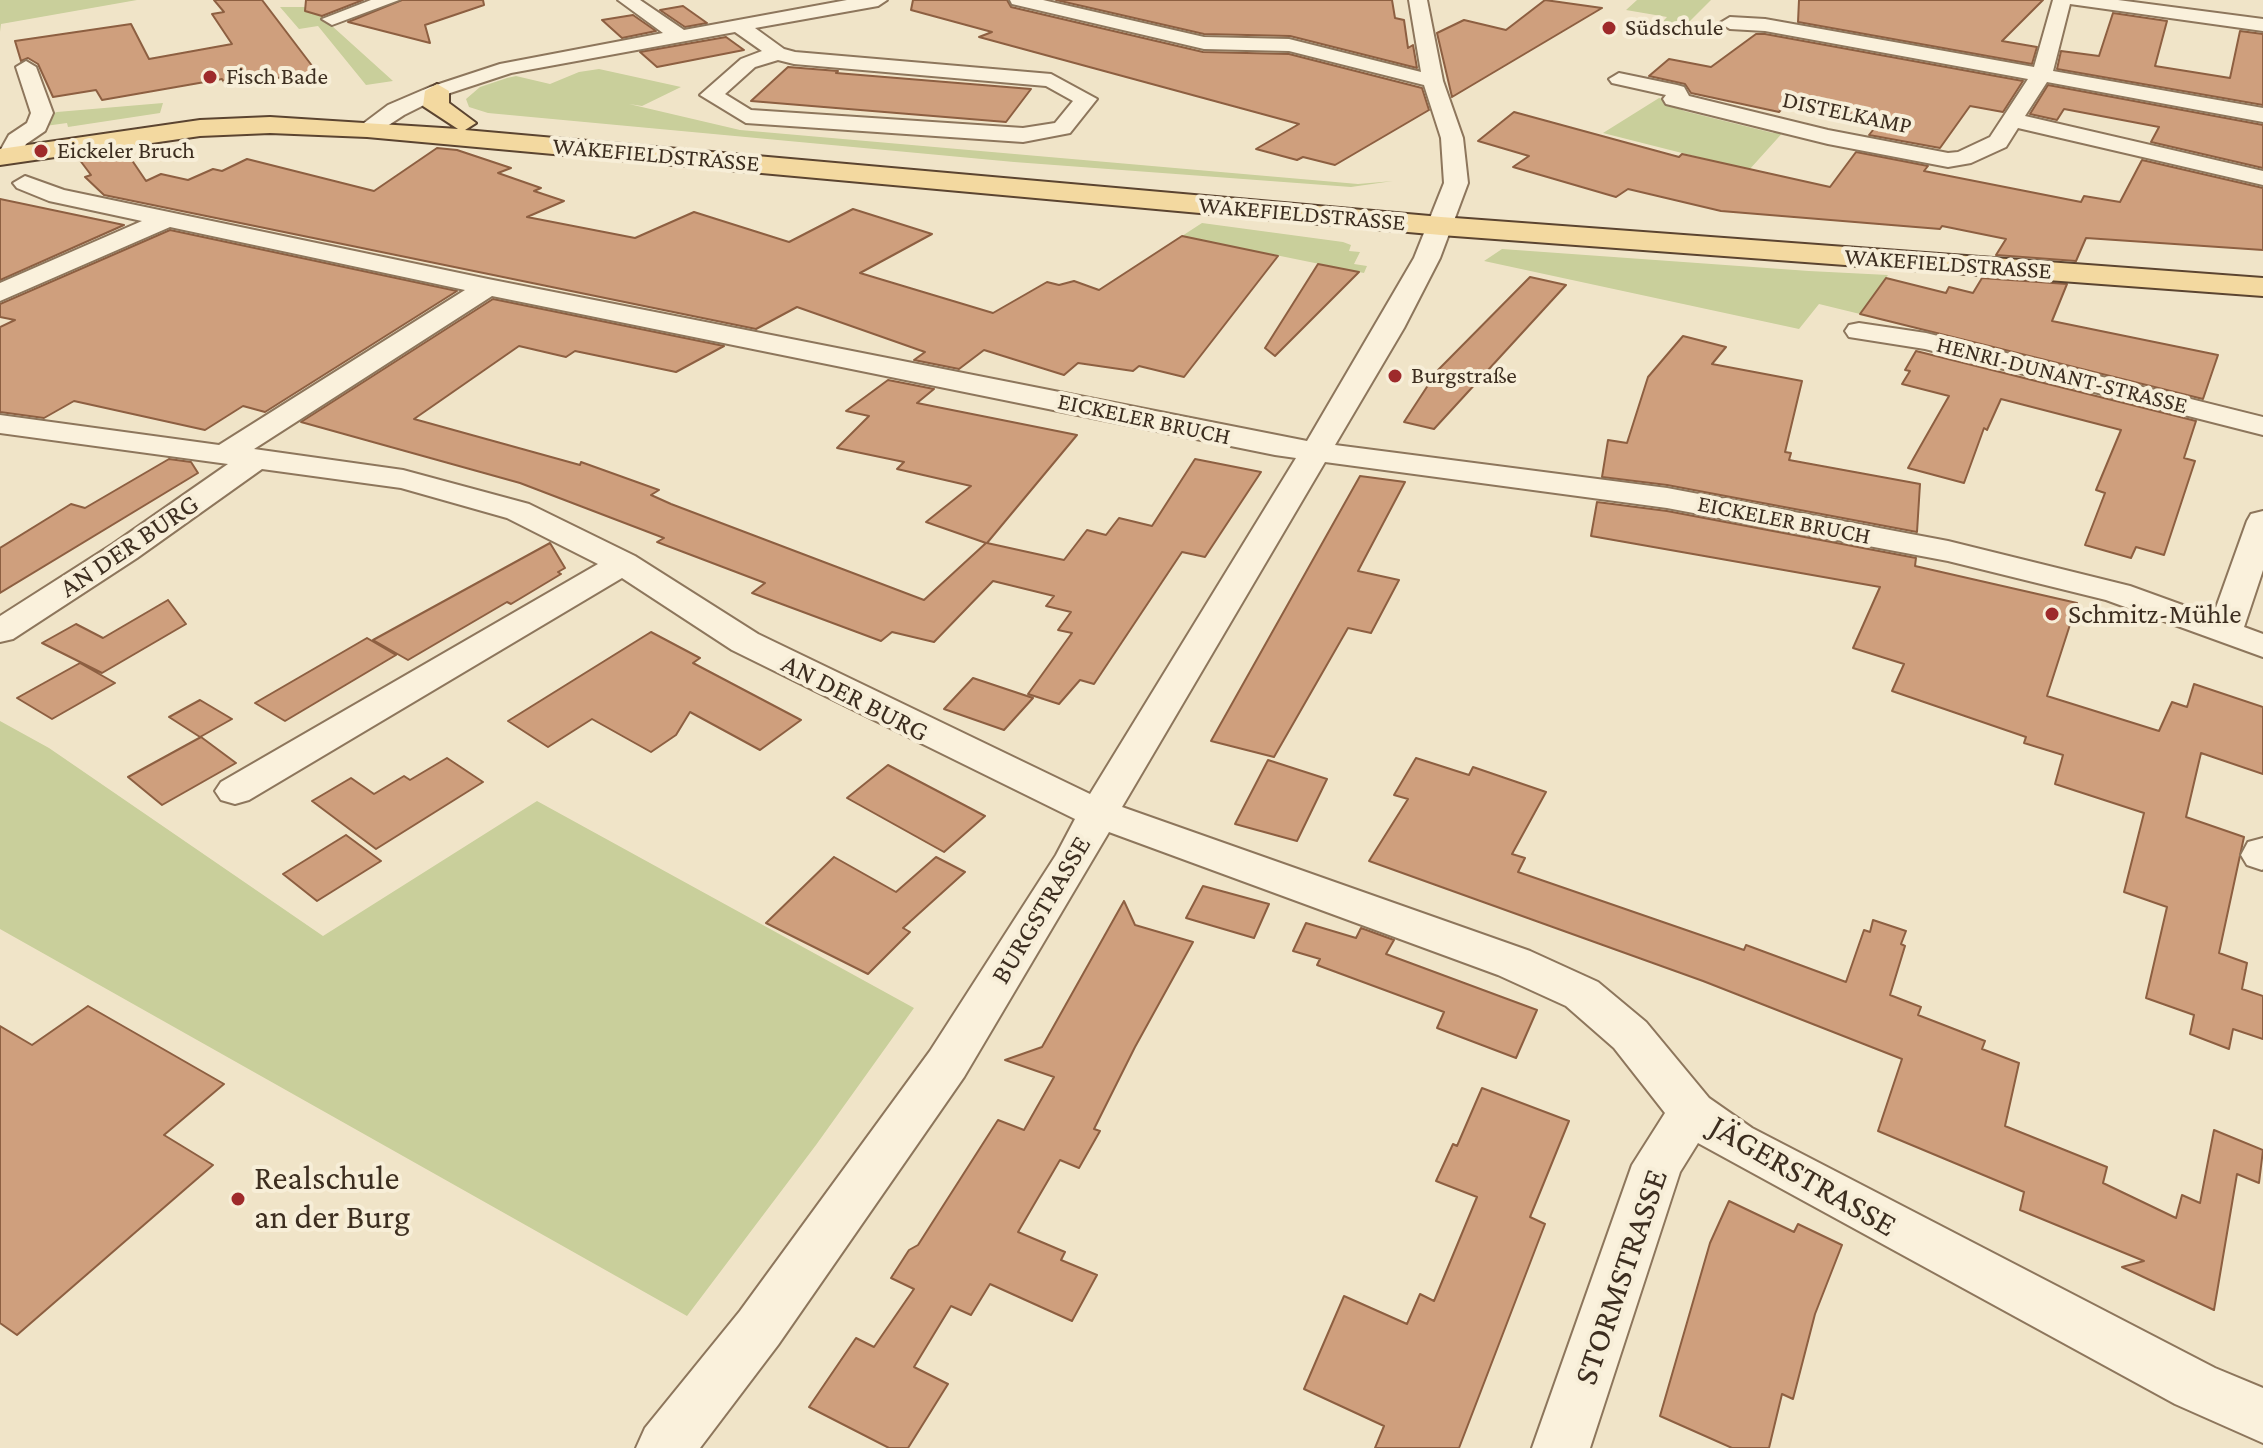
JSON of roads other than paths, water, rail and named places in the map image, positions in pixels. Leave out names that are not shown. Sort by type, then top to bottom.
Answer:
[{"type":"main road","points":[[437,91],[436,106],[463,123]]},
{"type":"main road","points":[[8,149],[200,128],[362,122]]},
{"type":"main road","name":"WAKEFIELDSTRASSE","points":[[362,122],[463,123],[1445,216],[2263,271]]},
{"type":"main road","name":"WAKEFIELDSTRASSE","points":[[362,122],[2263,287]]},
{"type":"street","points":[[318,3],[337,23],[390,0]]},
{"type":"street","points":[[627,0],[680,36]]},
{"type":"street","points":[[362,122],[411,90],[457,76],[739,26],[845,3],[878,0]]},
{"type":"street","points":[[1019,0],[1204,43],[1289,45],[1433,81]]},
{"type":"street","name":"BURGSTRASSE","points":[[665,1448],[759,1328],[947,1064],[1075,859],[1098,813],[1312,451],[1390,328],[1445,216],[1456,183],[1455,152],[1433,81],[1418,0]]},
{"type":"street","name":"DISTELKAMP","points":[[1619,79],[1677,91],[1680,94],[1674,99],[1828,137],[1948,160],[1977,154],[1998,142],[2042,74],[2062,0]]},
{"type":"street","points":[[2075,0],[2263,25]]},
{"type":"street","points":[[1730,23],[1765,25],[2263,115]]},
{"type":"street","points":[[739,26],[777,53],[794,58],[1051,80],[1086,99],[1062,128],[1023,135],[746,116],[711,95],[748,63],[777,53]]},
{"type":"street","points":[[8,149],[37,126],[42,113],[26,67]]},
{"type":"street","points":[[362,122],[437,91],[507,68]]},
{"type":"street","points":[[0,118],[7,132],[8,149]]},
{"type":"street","points":[[2012,120],[2263,178]]},
{"type":"street","name":"EICKELER BRUCH","points":[[25,183],[57,196],[488,287],[1275,446],[1667,498],[1948,551],[2118,593],[2263,646]]},
{"type":"street","points":[[0,293],[168,219]]},
{"type":"street","name":"AN DER BURG","points":[[0,631],[125,551],[242,456],[488,287]]},
{"type":"street","name":"HENRI-DUNANT-STRASSE","points":[[1859,331],[1926,341],[2263,426]]},
{"type":"street","name":"AN DER BURG","points":[[0,424],[348,469],[457,491],[518,511],[623,563],[745,642],[944,743],[1098,813]]},
{"type":"street","points":[[2225,631],[2263,521]]},
{"type":"street","points":[[235,791],[623,563]]},
{"type":"street","name":"JÄGERSTRASSE","points":[[1098,813],[1553,979],[1582,994],[1630,1035],[1692,1112],[1735,1142],[2195,1386],[2263,1416]]},
{"type":"street","name":"STORMSTRASSE","points":[[1561,1448],[1657,1165],[1692,1112]]},
{"type":"place","name":"Südschule","points":[[1609,28]]},
{"type":"place","name":"Fisch Bade","points":[[210,77]]},
{"type":"place","name":"Eickeler Bruch","points":[[41,151]]},
{"type":"place","name":"Burgstraße","points":[[1395,376]]},
{"type":"place","name":"Schmitz-Mühle","points":[[2052,614]]},
{"type":"place","name":"Realschule an der Burg","points":[[238,1199]]}]
